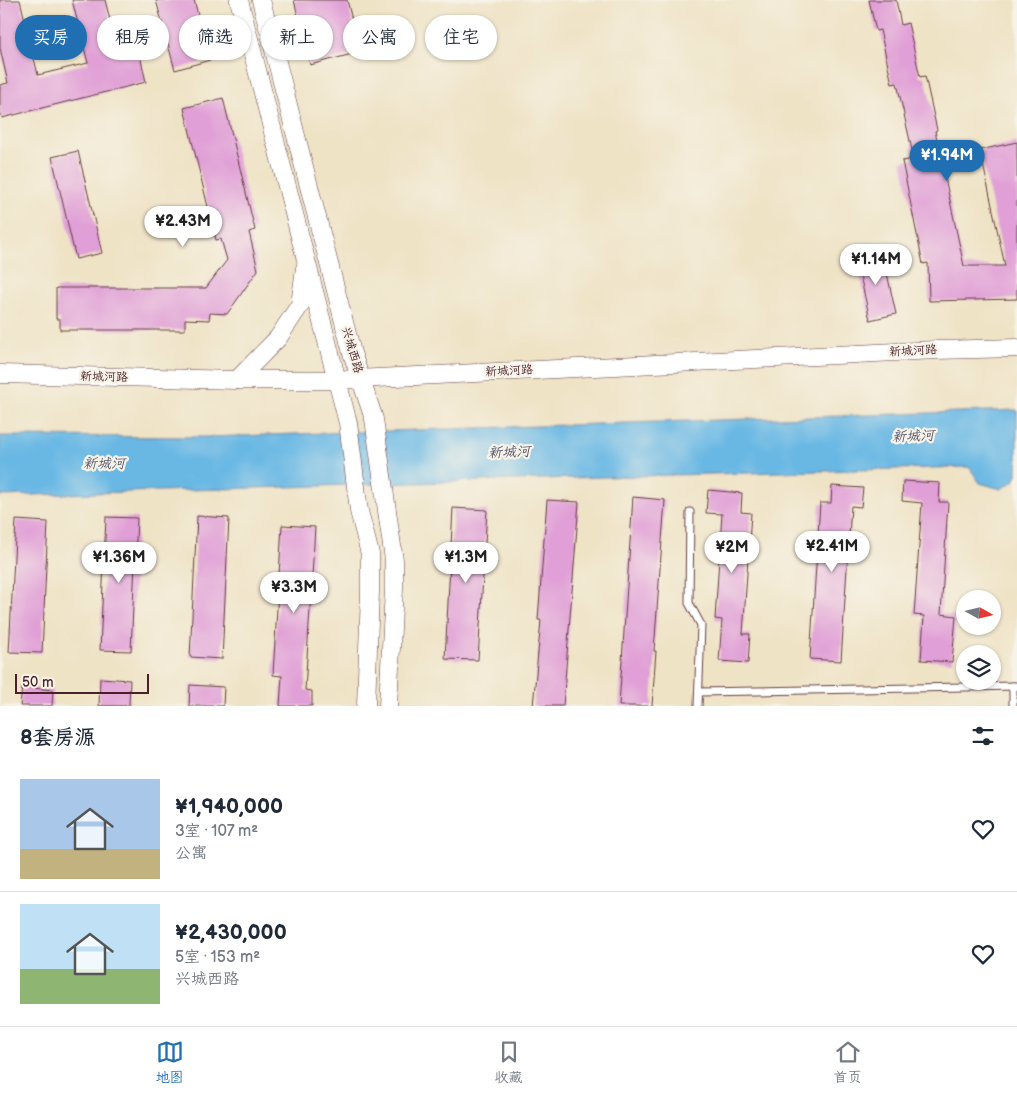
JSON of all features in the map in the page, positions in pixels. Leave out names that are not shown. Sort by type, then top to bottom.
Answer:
[{"type":"street","name":"兴城西路","points":[[239,0],[348,423],[357,496],[370,554],[366,706]]},
{"type":"street","name":"兴城西路","points":[[261,0],[350,344],[374,419],[394,560],[388,706]]},
{"type":"street","points":[[237,380],[278,338],[300,305],[306,260]]},
{"type":"street","name":"新城河路","points":[[0,374],[237,380],[337,380],[936,350],[1017,348]]},
{"type":"lane","points":[[690,512],[689,603],[701,625],[698,706]]},
{"type":"lane","points":[[699,692],[1015,686],[1013,706]]},
{"type":"water","name":"新城河","points":[[1017,410],[1017,475],[1014,481],[1001,489],[980,483],[969,467],[0,496],[0,436],[206,437]]},
{"type":"building","points":[[0,0],[20,0],[24,15],[15,15],[15,60],[34,60],[38,75],[88,63],[87,15],[76,15],[72,0],[105,0],[109,15],[97,15],[97,60],[141,60],[146,82],[2,118],[0,110],[0,85],[8,83],[0,48]]},
{"type":"building","points":[[156,0],[194,0],[198,15],[179,15],[179,60],[210,60],[175,70],[169,48],[169,15],[160,15]]},
{"type":"building","points":[[294,0],[347,0],[351,15],[343,15],[343,56],[333,59],[333,15],[298,15]]},
{"type":"building","points":[[869,0],[896,0],[901,25],[908,23],[920,77],[925,76],[964,266],[1005,266],[980,150],[1017,142],[1017,299],[929,301],[928,263],[923,264],[902,161],[914,159],[897,83],[892,84],[880,30],[876,31]]},
{"type":"building","points":[[309,60],[329,60],[310,65]]},
{"type":"building","points":[[223,98],[255,230],[249,232],[258,270],[227,314],[210,313],[209,320],[185,319],[185,330],[60,330],[60,319],[56,319],[56,288],[206,288],[227,260],[221,239],[216,240],[184,108]]},
{"type":"building","points":[[78,151],[102,253],[76,259],[52,157]]},
{"type":"building","points":[[882,251],[896,314],[870,320],[856,257]]},
{"type":"building","points":[[903,481],[940,483],[939,502],[948,502],[941,614],[956,616],[952,662],[921,660],[924,616],[914,615],[922,503],[902,501]]},
{"type":"building","points":[[832,486],[863,488],[861,507],[851,506],[841,661],[810,659],[820,503],[831,503]]},
{"type":"building","points":[[708,490],[742,493],[741,512],[751,513],[743,634],[750,634],[748,663],[719,661],[722,620],[715,619],[722,514],[706,513]]},
{"type":"building","points":[[633,497],[665,500],[652,706],[619,706]]},
{"type":"building","points":[[547,500],[579,502],[563,706],[533,706],[541,620],[538,620]]},
{"type":"building","points":[[453,508],[487,510],[478,660],[445,659]]},
{"type":"building","points":[[197,516],[229,518],[222,659],[190,657]]},
{"type":"building","points":[[106,517],[137,518],[131,651],[100,650]]},
{"type":"building","points":[[16,520],[48,522],[42,653],[9,652]]},
{"type":"building","points":[[282,525],[315,527],[305,690],[312,691],[312,706],[280,706],[282,676],[273,675]]},
{"type":"building","points":[[100,678],[130,680],[129,706],[99,706]]},
{"type":"building","points":[[190,685],[224,687],[223,706],[189,706]]},
{"type":"building","points":[[22,687],[53,690],[52,706],[20,706]]}]
